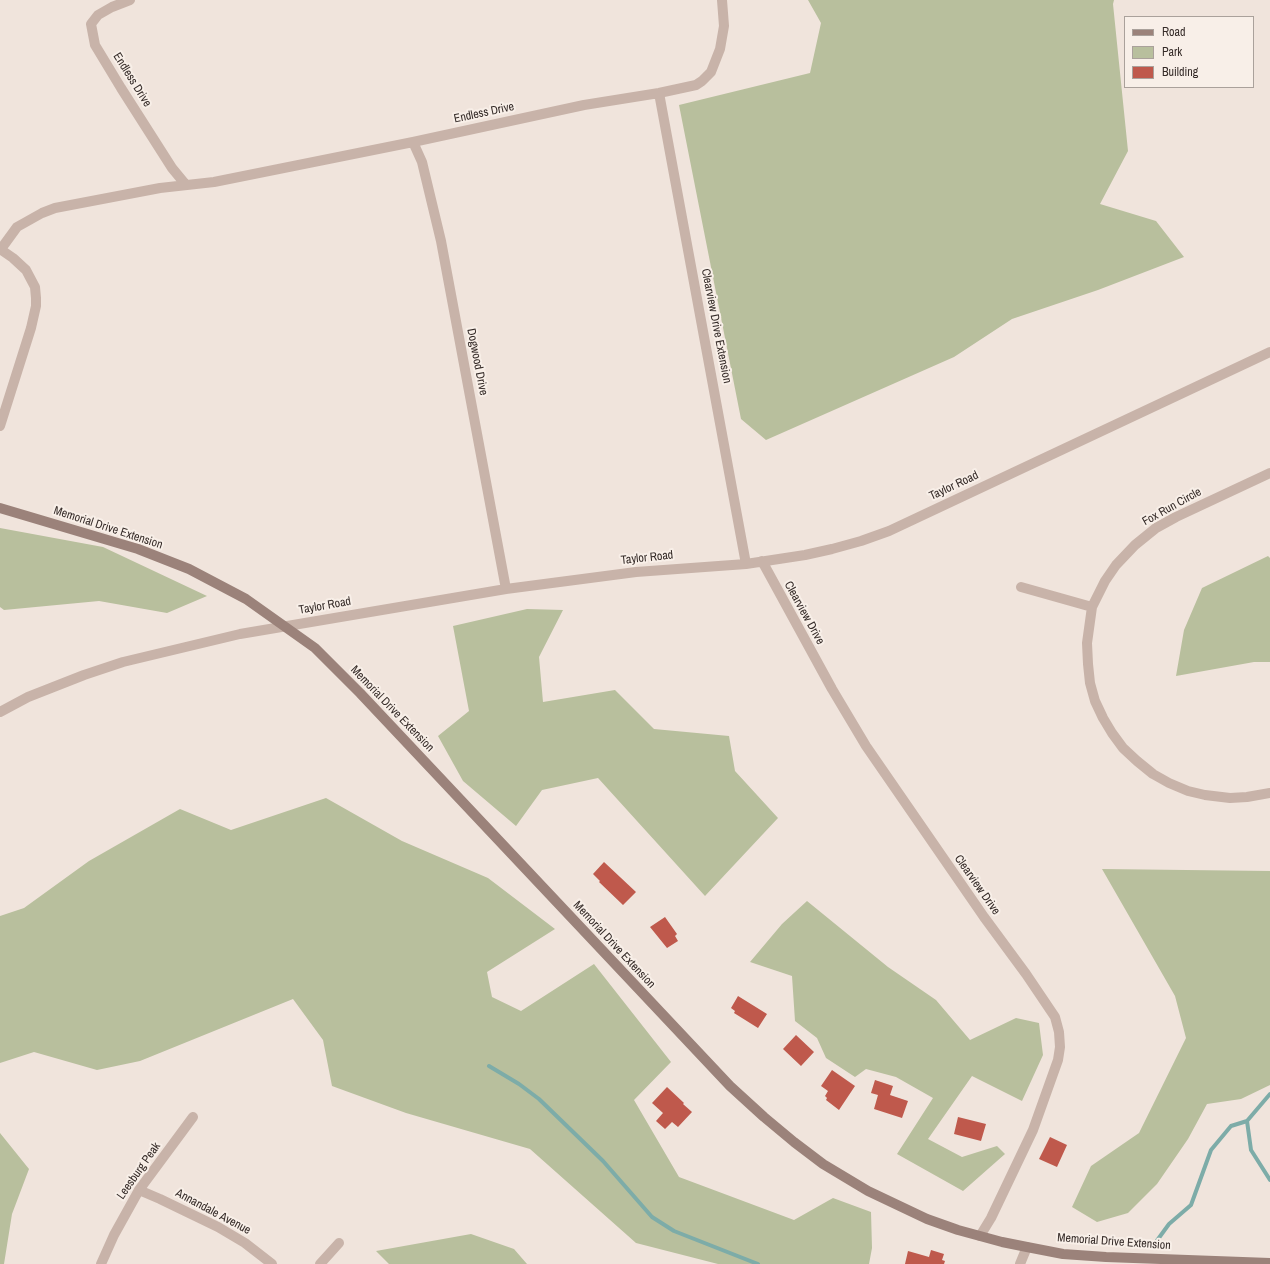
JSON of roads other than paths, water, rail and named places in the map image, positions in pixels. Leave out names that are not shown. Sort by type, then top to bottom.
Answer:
[{"type":"street","name":"Endless Drive","points":[[130,0],[112,7],[98,15],[91,24],[95,45],[172,168],[186,185]]},
{"type":"street","name":"Endless Drive","points":[[0,249],[17,227],[42,213],[55,208],[160,188],[214,182],[413,142],[584,105],[659,93],[696,85],[711,72],[718,55],[723,38],[724,14],[722,0]]},
{"type":"street","name":"Clearview Drive Extension","points":[[659,93],[746,564]]},
{"type":"street","name":"Dogwood Drive","points":[[413,142],[422,162],[441,241],[506,589]]},
{"type":"street","points":[[0,249],[26,270],[35,287],[36,298],[36,306],[31,328],[0,426]]},
{"type":"street","name":"Taylor Road","points":[[0,712],[28,697],[56,685],[123,662],[240,634],[506,589],[636,572],[746,564],[805,555],[861,541],[889,531],[1270,352]]},
{"type":"street","name":"Fox Run Circle","points":[[1270,472],[1176,517],[1156,528],[1135,545],[1116,565],[1105,581],[1092,607],[1087,644],[1090,683],[1103,718],[1112,733],[1136,761],[1153,774],[1188,791],[1230,798],[1270,793]]},
{"type":"street","name":"Memorial Drive Extension","points":[[0,508],[138,549],[189,569],[246,599],[315,648],[360,693],[730,1086],[794,1142],[823,1164],[868,1191],[927,1219],[958,1230],[1002,1242],[1063,1254],[1106,1257],[1270,1262]]},
{"type":"street","name":"Clearview Drive","points":[[762,561],[832,689],[866,746],[967,893],[1026,974],[1055,1017],[1059,1032],[1060,1047],[1058,1060],[1033,1130],[991,1218],[980,1236]]},
{"type":"street","points":[[1021,587],[1092,607]]},
{"type":"street","name":"Leesburg Peak","points":[[101,1264],[114,1235],[139,1190],[193,1117]]},
{"type":"street","name":"Annandale Avenue","points":[[139,1190],[218,1227],[245,1243],[272,1264]]},
{"type":"street","points":[[320,1264],[339,1243]]},
{"type":"street","points":[[1020,1264],[1027,1247]]},
{"type":"waterway","points":[[489,1066],[519,1084],[539,1099],[603,1161],[652,1217],[674,1231],[758,1264]]},
{"type":"waterway","points":[[1153,1246],[1169,1224],[1191,1205],[1211,1150],[1231,1126],[1247,1121],[1270,1094]]},
{"type":"waterway","points":[[1247,1121],[1251,1150],[1270,1180]]}]
